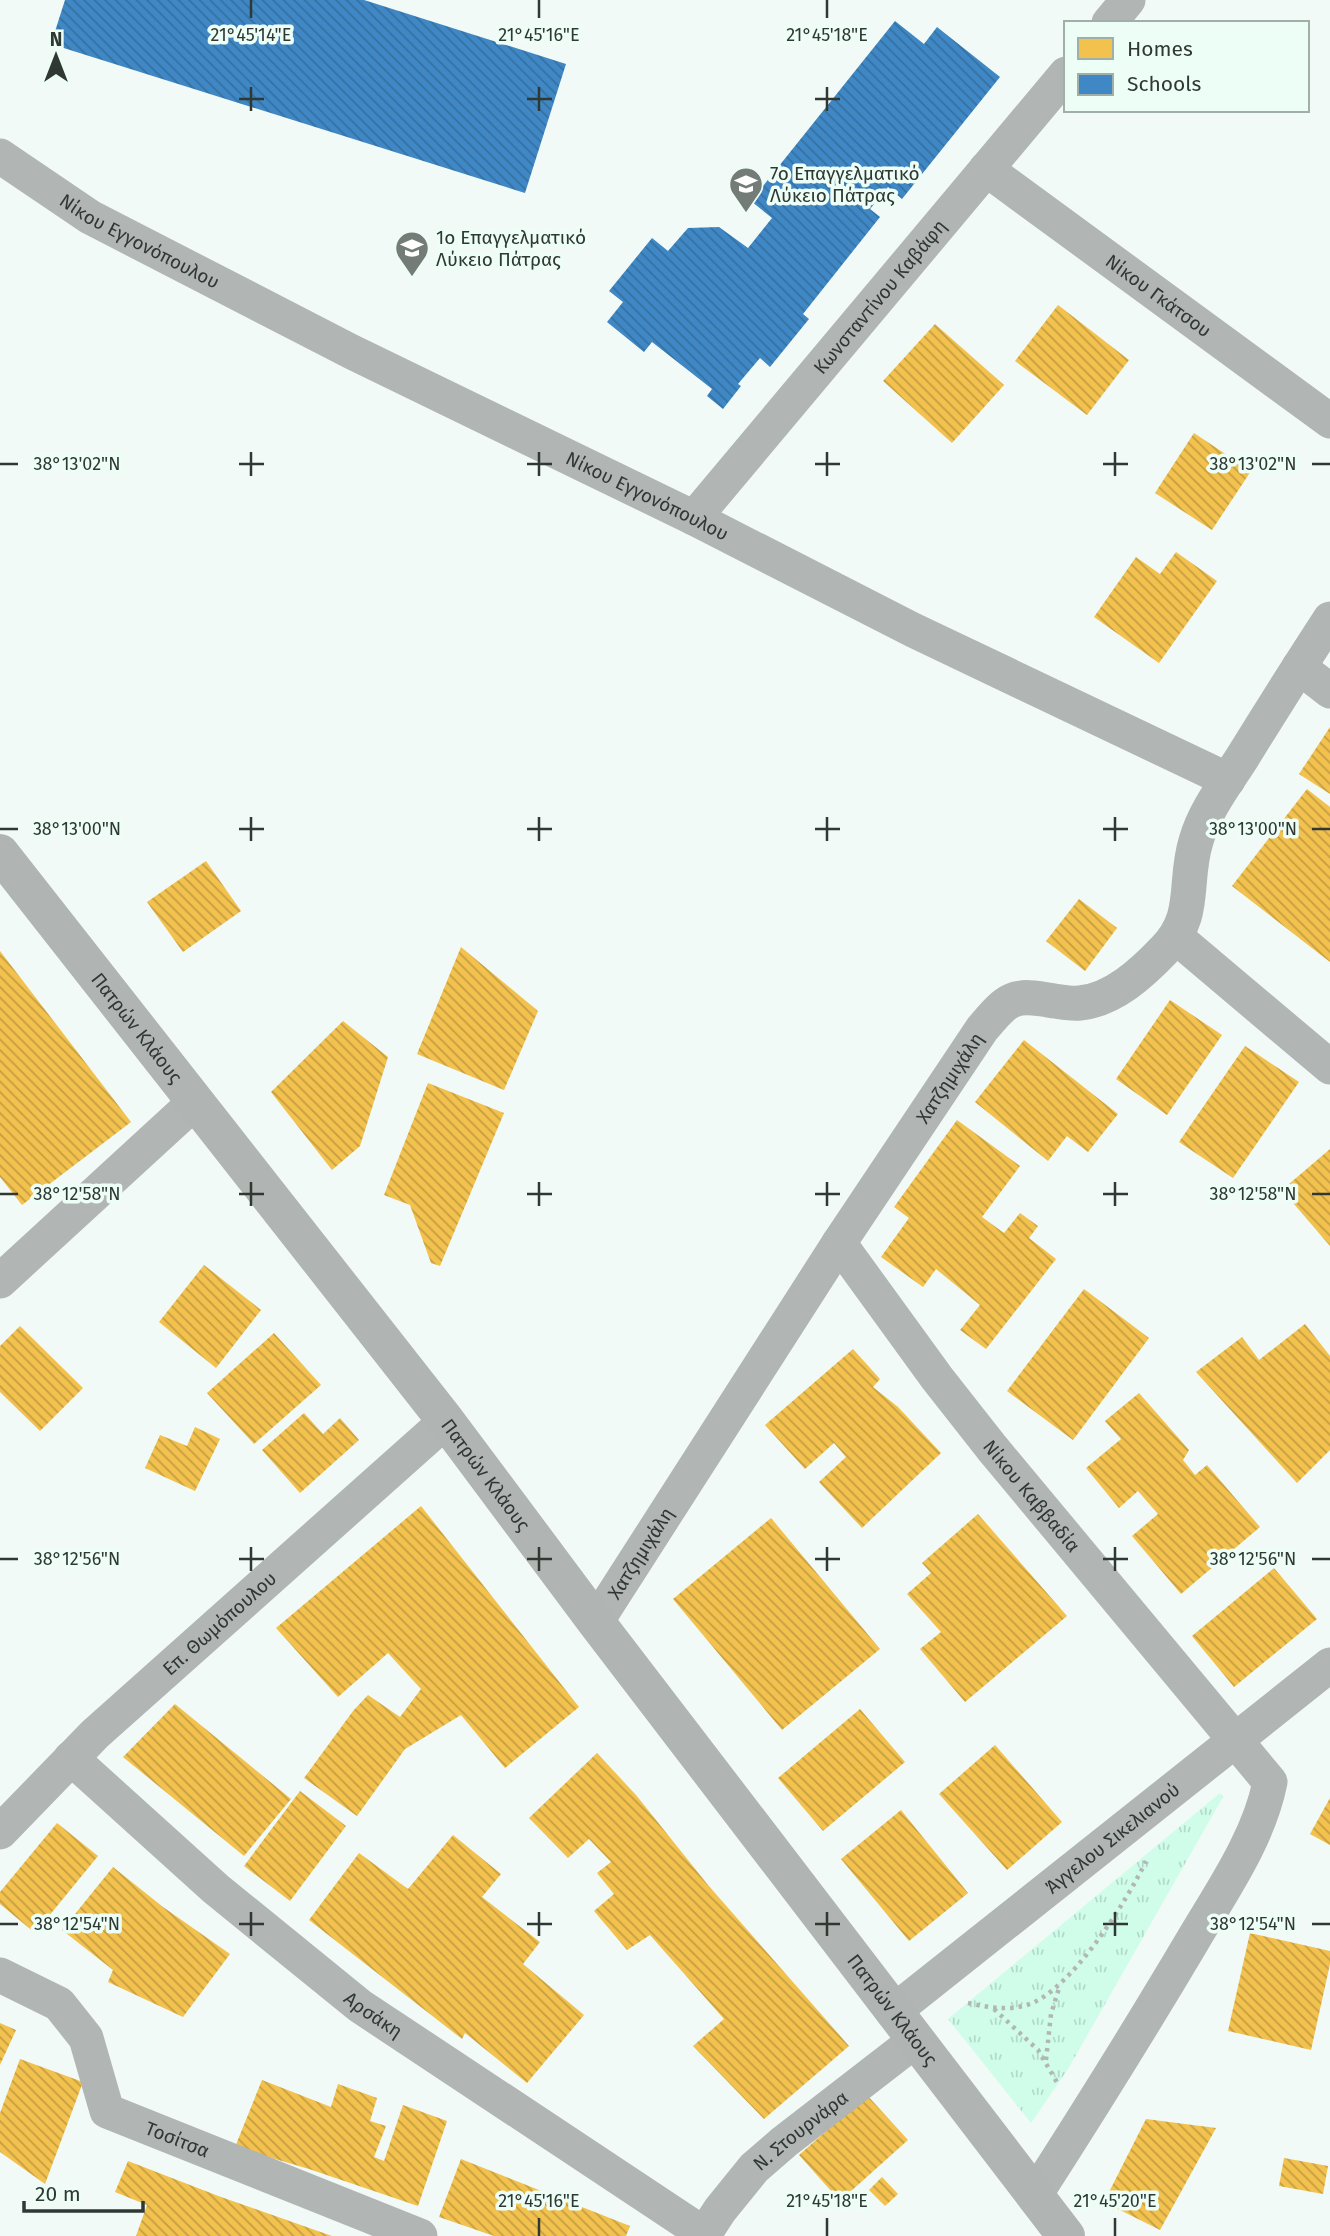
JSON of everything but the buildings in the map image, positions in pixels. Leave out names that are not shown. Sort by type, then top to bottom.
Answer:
[{"type":"main road","name":"Πατρών Κλάους","points":[[0,853],[446,1421],[596,1622],[1066,2236]]},
{"type":"street","points":[[1111,21],[1128,0]]},
{"type":"street","name":"Κωνσταντίνου Καβάφη","points":[[694,518],[1064,76]]},
{"type":"street","name":"Νίκου Εγγονόπουλου","points":[[0,156],[113,230],[352,352],[694,518],[914,630],[1228,779]]},
{"type":"street","name":"Νίκου Γκάτσου","points":[[986,169],[1330,421]]},
{"type":"street","name":"Χατζημιχάλη","points":[[596,1622],[839,1243],[982,1029],[1002,1006],[1014,999],[1030,996],[1070,1004],[1102,998],[1141,971],[1176,937],[1185,919],[1190,866],[1196,840],[1228,779],[1330,619]]},
{"type":"street","points":[[1299,667],[1330,691]]},
{"type":"street","points":[[1176,937],[1330,1067]]},
{"type":"street","points":[[0,1282],[195,1102]]},
{"type":"street","name":"Νίκου Καββαδία","points":[[839,1243],[937,1378],[992,1448],[1270,1782],[1262,1810],[1231,1874],[1130,2046],[1035,2196]]},
{"type":"street","name":"Επ. Θωμόπουλου","points":[[0,1832],[95,1734],[446,1421]]},
{"type":"street","name":"Άγγελου Σικελιανού","points":[[904,2026],[1235,1740],[1330,1665]]},
{"type":"street","name":"Αρσάκη","points":[[71,1758],[216,1889],[360,2006],[704,2235]]},
{"type":"street","name":"Τοσίτσα","points":[[0,1975],[59,2004],[86,2038],[107,2111],[420,2236]]},
{"type":"street","name":"N. Στουρνάρα","points":[[704,2235],[720,2210],[754,2168],[904,2026]]},
{"type":"path","points":[[967,2002],[993,2008],[1024,2006],[1046,1996],[1061,1984],[1121,1906],[1147,1858]]},
{"type":"path","points":[[1046,2060],[1051,2014],[1061,1984]]},
{"type":"path","points":[[993,2008],[1031,2041],[1046,2060],[1058,2084]]},
{"type":"green space","points":[[1220,1793],[1223,1797],[1068,2069],[1031,2123],[948,2019]]},
{"type":"place","name":"7ο Επαγγελματικό Λύκειο Πάτρας","points":[[746,214]]},
{"type":"place","name":"1o Επαγγελματικό Λύκειο Πάτρας","points":[[412,278]]}]
